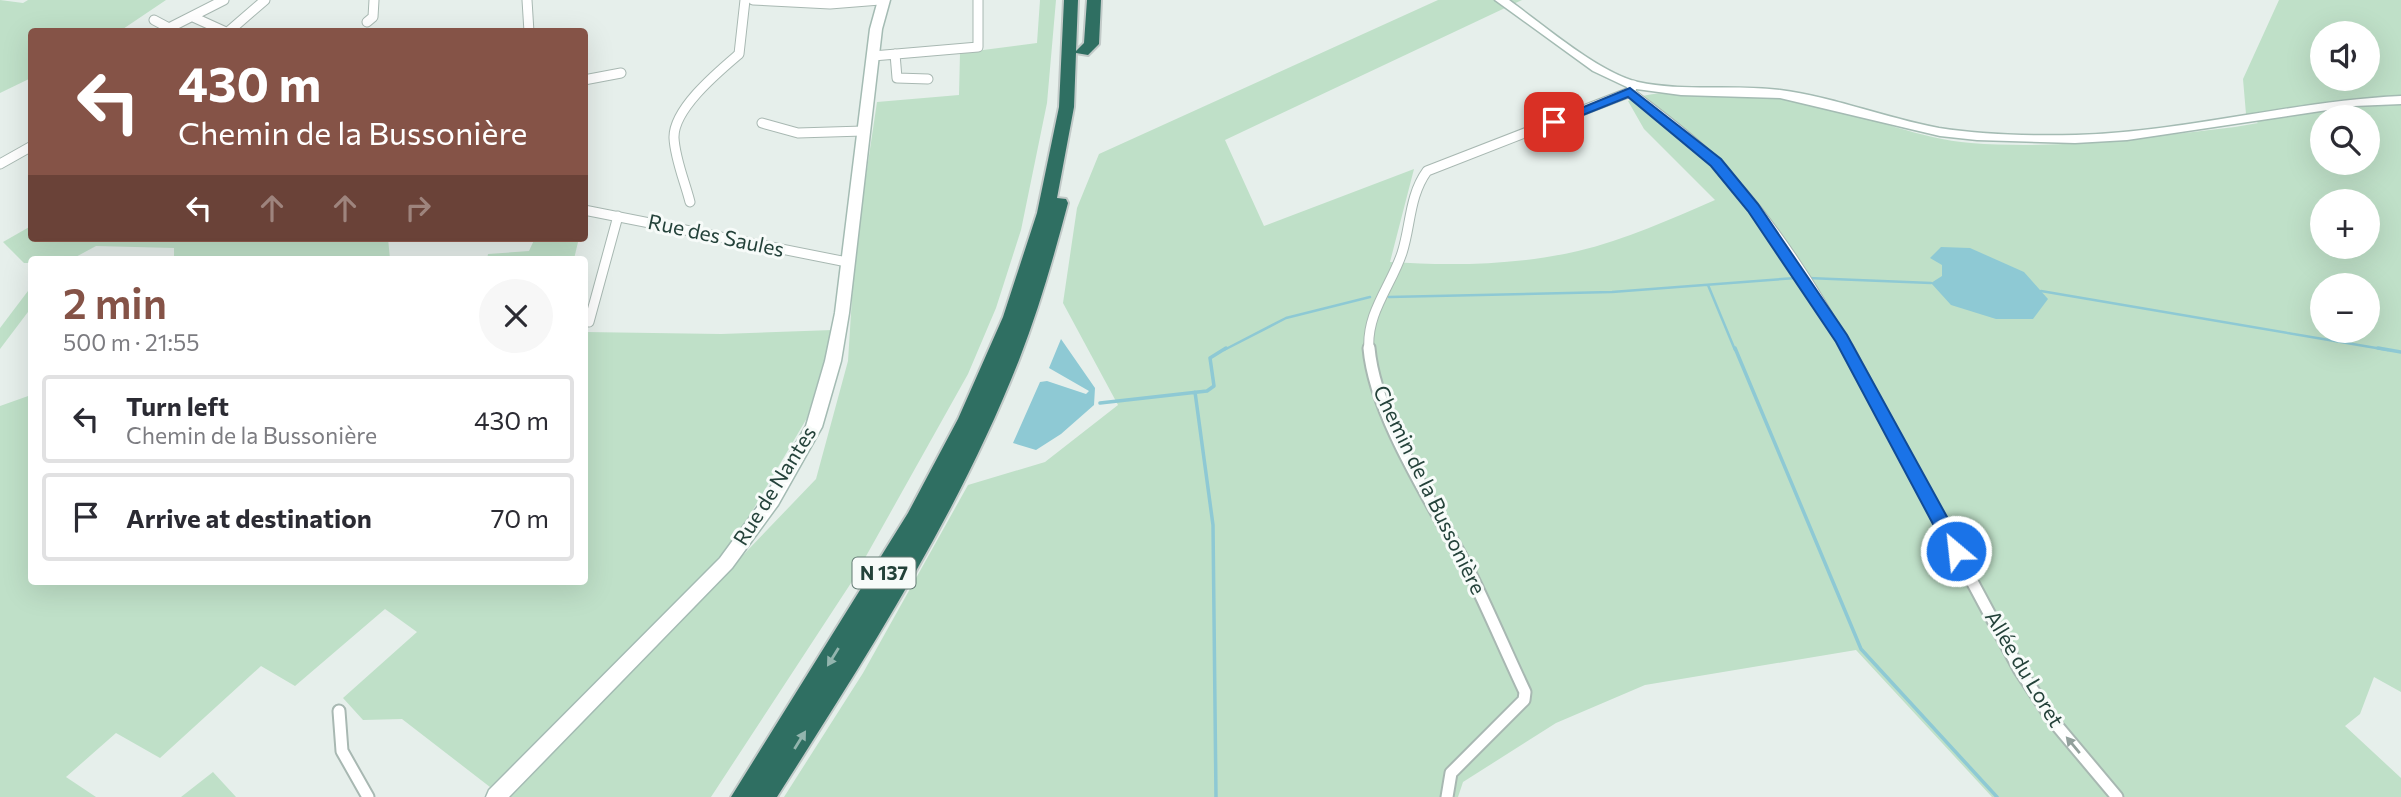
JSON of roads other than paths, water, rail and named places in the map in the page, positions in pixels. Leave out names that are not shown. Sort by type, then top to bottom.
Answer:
[{"type":"highway","name":"N 137","points":[[743,797],[900,546],[937,479],[994,356],[1023,282],[1055,166],[1070,67],[1071,0]]},
{"type":"highway","name":"N 137","points":[[763,797],[920,542],[998,384],[1027,312],[1059,209],[1078,110],[1083,52],[1083,0]]},
{"type":"highway","points":[[1083,52],[1091,44],[1094,0]]},
{"type":"street","points":[[154,20],[169,28],[224,0]]},
{"type":"street","points":[[232,28],[265,0]]},
{"type":"street","points":[[368,22],[373,17],[374,0]]},
{"type":"street","points":[[527,0],[529,28]]},
{"type":"street","points":[[690,202],[674,140],[675,124],[708,81],[739,54],[746,0]]},
{"type":"street","points":[[753,0],[830,4],[882,0]]},
{"type":"street","name":"Rue de Nantes","points":[[496,797],[726,563],[772,500],[814,427],[842,313],[863,131],[882,0]]},
{"type":"street","points":[[873,56],[978,47],[978,0]]},
{"type":"street","points":[[1501,0],[1574,53],[1631,88],[1780,94],[1940,132],[2019,138],[2140,134],[2354,102],[2401,100]]},
{"type":"street","points":[[193,17],[218,28]]},
{"type":"street","points":[[895,54],[897,78],[928,79]]},
{"type":"street","points":[[588,79],[621,72]]},
{"type":"street","name":"Chemin de la Bussonière","points":[[1447,797],[1451,773],[1524,700],[1525,692],[1404,445],[1373,375],[1368,342],[1375,304],[1402,256],[1410,206],[1420,179],[1427,171],[1631,88]]},
{"type":"street","name":"Allée du Loret","points":[[1631,88],[1716,163],[1740,191],[1805,282],[1847,348],[2019,670],[2054,722],[2117,797]]},
{"type":"street","points":[[762,123],[773,129],[804,133],[863,131]]},
{"type":"street","points":[[0,164],[28,148]]},
{"type":"street","name":"Rue des Saules","points":[[588,212],[847,262]]},
{"type":"street","points":[[589,322],[618,216]]},
{"type":"street","points":[[339,711],[342,751],[368,797]]},
{"type":"water","points":[[1941,247],[1970,248],[2024,272],[2048,299],[2033,319],[1996,319],[1951,305],[1931,283],[1942,276],[1942,265],[1930,258]]},
{"type":"water","points":[[1061,339],[1095,388],[1094,405],[1061,434],[1036,450],[1013,443],[1040,382],[1047,381],[1086,394],[1089,391],[1049,368]]},
{"type":"waterway","points":[[1389,297],[1612,292],[1796,278]]},
{"type":"waterway","points":[[1808,278],[1931,283]]},
{"type":"waterway","points":[[1708,285],[1735,350]]},
{"type":"waterway","points":[[2041,291],[2388,350]]},
{"type":"waterway","points":[[1224,350],[1286,318],[1370,297]]},
{"type":"waterway","points":[[1195,392],[1207,391],[1214,386],[1210,358],[1226,348]]},
{"type":"waterway","points":[[1735,348],[1861,649],[1997,797]]},
{"type":"waterway","points":[[2378,348],[2401,352]]},
{"type":"waterway","points":[[1100,403],[1195,392]]},
{"type":"waterway","points":[[1195,392],[1213,525],[1216,797]]}]
